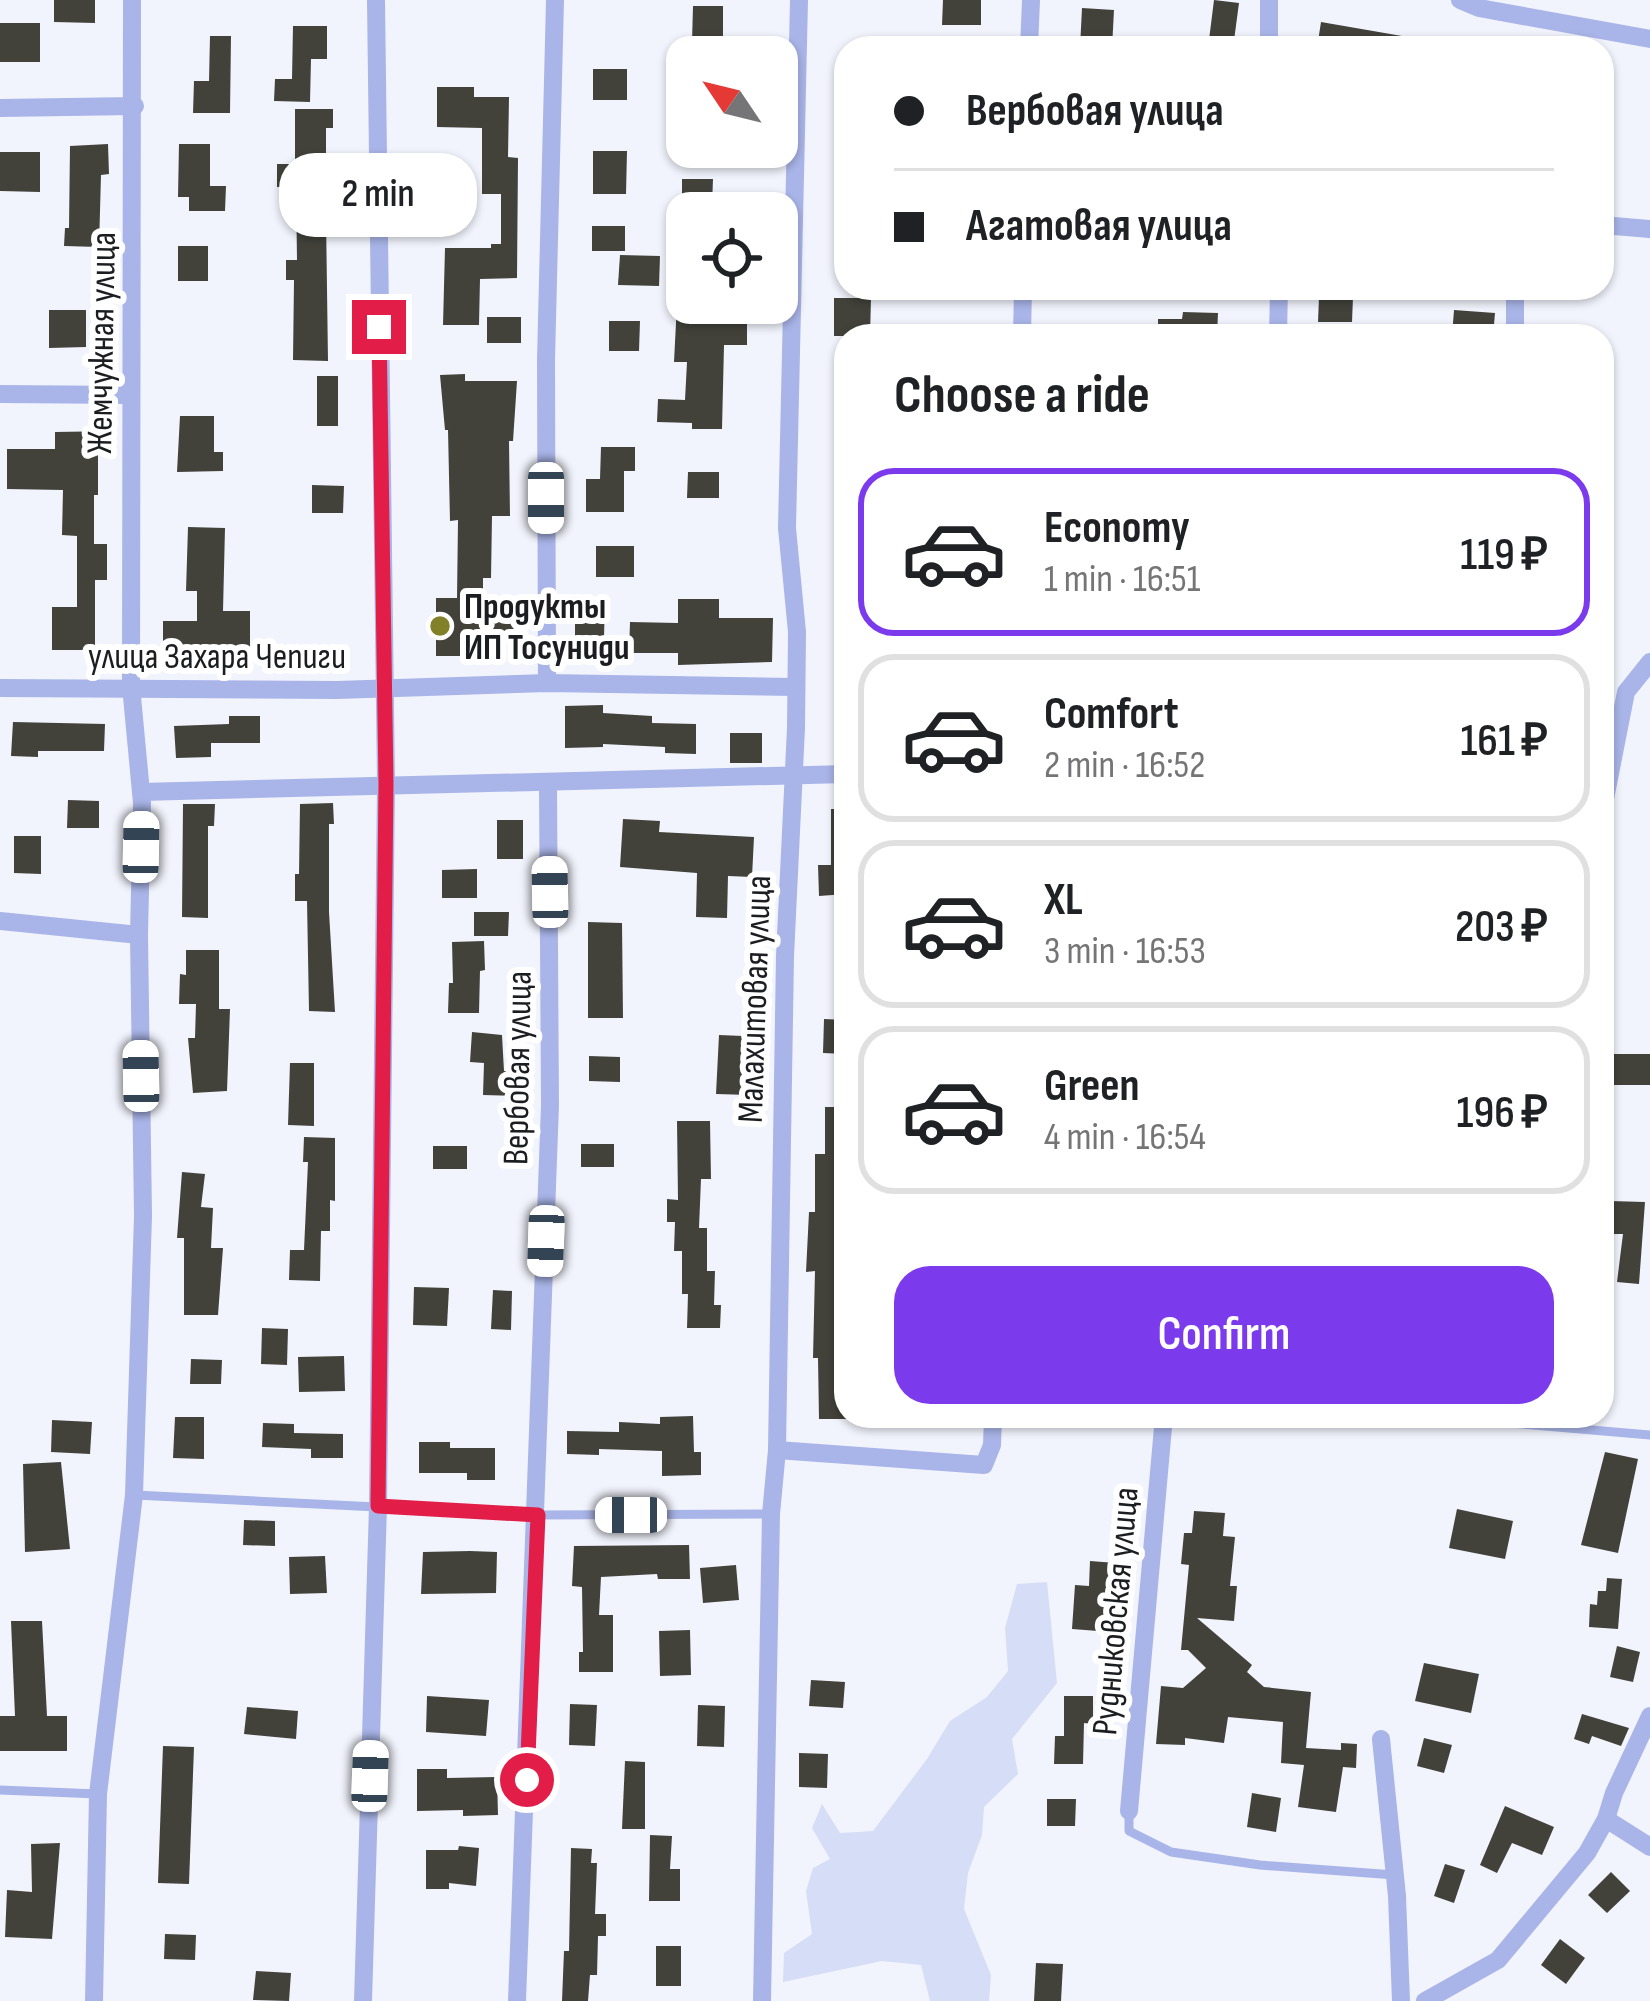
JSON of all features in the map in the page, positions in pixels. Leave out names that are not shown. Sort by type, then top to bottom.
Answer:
[{"type":"street","name":"Жемчужная улица","points":[[94,2001],[98,1793],[134,1495],[143,1216],[141,793],[131,686],[133,0]]},
{"type":"street","points":[[363,2001],[378,1506],[386,784],[376,0]]},
{"type":"street","points":[[547,682],[546,360],[555,0]]},
{"type":"street","name":"Малахитовая улица","points":[[762,2001],[785,956],[797,632],[787,528],[799,0]]},
{"type":"street","points":[[1030,36],[1031,0]]},
{"type":"street","points":[[1269,0],[1269,36]]},
{"type":"street","points":[[1460,0],[1479,8],[1650,39]]},
{"type":"street","points":[[0,108],[135,106]]},
{"type":"street","points":[[1614,226],[1650,229]]},
{"type":"street","points":[[0,394],[131,395]]},
{"type":"street","points":[[1614,753],[1626,692],[1650,662]]},
{"type":"street","name":"улица Захара Чепиги","points":[[0,688],[337,690],[547,682],[794,688]]},
{"type":"street","points":[[141,793],[834,774]]},
{"type":"street","name":"Вербовая улица","points":[[518,2001],[550,1105],[548,784]]},
{"type":"street","points":[[0,921],[139,935]]},
{"type":"street","points":[[777,1450],[984,1465],[993,1428]]},
{"type":"street","name":"Рудниковская улица","points":[[1130,1811],[1163,1428]]},
{"type":"street","points":[[1425,2001],[1498,1960],[1587,1853],[1650,1716]]},
{"type":"street","points":[[1381,1739],[1395,1875],[1400,2001]]},
{"type":"street","points":[[1606,1819],[1650,1847]]},
{"type":"lane","points":[[1568,1428],[1650,1435]]},
{"type":"lane","points":[[134,1495],[538,1515],[771,1514]]},
{"type":"lane","points":[[0,1790],[98,1793]]},
{"type":"lane","points":[[1130,1811],[1129,1831],[1171,1852],[1260,1865],[1395,1875]]},
{"type":"shaded area","points":[[1047,1582],[1057,1683],[1012,1739],[1018,1774],[984,1807],[982,1835],[968,1873],[964,1909],[991,1975],[989,2001],[930,2001],[921,1965],[882,1961],[783,1982],[784,1953],[812,1934],[806,1891],[813,1868],[830,1859],[812,1828],[822,1804],[840,1833],[873,1831],[950,1721],[987,1697],[1008,1671],[1005,1628],[1017,1584]]},
{"type":"building","points":[[54,0],[95,0],[95,23],[54,22]]},
{"type":"building","points":[[943,0],[981,0],[981,25],[942,25]]},
{"type":"building","points":[[1214,0],[1239,3],[1235,36],[1210,36]]},
{"type":"building","points":[[693,6],[723,6],[723,36],[692,36]]},
{"type":"building","points":[[1082,8],[1114,10],[1113,36],[1081,36]]},
{"type":"building","points":[[1321,22],[1402,36],[1319,36]]},
{"type":"building","points":[[0,23],[40,23],[40,62],[0,62]]},
{"type":"building","points":[[293,26],[327,26],[327,59],[311,59],[310,102],[274,101],[275,79],[292,79]]},
{"type":"building","points":[[210,36],[231,36],[230,113],[193,113],[194,81],[209,81]]},
{"type":"building","points":[[593,69],[627,69],[627,100],[593,100]]},
{"type":"building","points":[[437,87],[474,87],[474,97],[509,97],[508,157],[518,158],[517,278],[480,279],[479,325],[443,325],[445,248],[501,244],[501,194],[482,194],[482,128],[437,127]]},
{"type":"building","points":[[295,109],[333,109],[333,128],[326,128],[326,156],[313,156],[313,194],[330,194],[330,216],[326,216],[328,361],[293,360],[294,280],[286,280],[286,260],[297,260],[296,187],[277,187],[277,164],[295,164]]},
{"type":"building","points":[[108,144],[109,174],[101,175],[99,247],[64,246],[65,228],[69,228],[70,146]]},
{"type":"building","points":[[179,144],[210,144],[210,186],[226,186],[225,211],[189,211],[189,197],[178,197]]},
{"type":"building","points":[[593,151],[627,151],[626,194],[593,194]]},
{"type":"building","points":[[0,152],[40,152],[40,192],[0,191]]},
{"type":"building","points":[[682,179],[713,179],[713,192],[682,192]]},
{"type":"building","points":[[592,226],[625,226],[625,251],[592,251]]},
{"type":"building","points":[[178,246],[208,246],[208,281],[178,281]]},
{"type":"building","points":[[620,255],[660,256],[659,286],[618,285]]},
{"type":"building","points":[[834,300],[871,300],[870,324],[834,324]]},
{"type":"building","points":[[1319,300],[1353,300],[1352,322],[1318,322]]},
{"type":"building","points":[[49,310],[86,310],[86,347],[49,348]]},
{"type":"building","points":[[1454,310],[1495,313],[1494,324],[1453,324]]},
{"type":"building","points":[[1183,312],[1218,313],[1218,324],[1158,324],[1158,319],[1182,319]]},
{"type":"building","points":[[487,317],[521,317],[521,343],[487,343]]},
{"type":"building","points":[[609,321],[640,321],[639,351],[609,351]]},
{"type":"building","points":[[676,324],[747,324],[747,345],[724,345],[722,429],[657,422],[658,399],[685,400],[687,362],[674,362]]},
{"type":"building","points":[[465,374],[465,381],[517,381],[513,441],[509,441],[510,516],[492,516],[491,578],[483,578],[483,613],[518,612],[518,641],[483,642],[483,656],[436,656],[436,598],[457,598],[458,520],[450,521],[448,430],[440,375]]},
{"type":"building","points":[[317,376],[338,376],[338,426],[317,426]]},
{"type":"building","points":[[180,416],[214,416],[214,452],[223,452],[223,471],[177,472]]},
{"type":"building","points":[[115,431],[116,454],[98,454],[98,495],[94,495],[94,544],[107,544],[107,580],[95,580],[95,650],[52,650],[52,607],[77,607],[77,536],[62,535],[63,490],[7,489],[7,449],[55,449],[55,432]]},
{"type":"building","points":[[601,447],[635,447],[635,471],[624,471],[624,512],[586,512],[586,479],[600,479]]},
{"type":"building","points":[[688,472],[719,472],[719,498],[687,498]]},
{"type":"building","points":[[312,485],[344,486],[343,513],[312,513]]},
{"type":"building","points":[[188,527],[225,528],[223,611],[250,611],[250,647],[187,647],[187,658],[163,658],[163,621],[197,621],[197,591],[186,591]]},
{"type":"building","points":[[596,546],[634,546],[634,577],[596,577]]},
{"type":"building","points":[[678,599],[719,599],[719,618],[773,618],[772,662],[678,665],[678,653],[629,653],[630,622],[678,623]]},
{"type":"building","points":[[575,600],[605,600],[604,637],[575,637]]},
{"type":"building","points":[[603,705],[603,713],[652,716],[652,723],[696,724],[696,754],[665,753],[665,747],[603,744],[565,748],[565,706]]},
{"type":"building","points":[[229,716],[260,716],[260,743],[211,743],[211,757],[176,758],[174,726],[229,724]]},
{"type":"building","points":[[13,722],[105,724],[104,751],[11,756]]},
{"type":"building","points":[[730,733],[762,733],[762,763],[730,763]]},
{"type":"building","points":[[68,800],[99,801],[99,828],[67,828]]},
{"type":"building","points":[[333,803],[329,912],[335,1012],[309,1011],[307,901],[295,901],[300,804]]},
{"type":"building","points":[[183,804],[215,804],[214,826],[208,826],[208,918],[182,917]]},
{"type":"building","points":[[834,809],[834,895],[819,896],[818,865],[831,865]]},
{"type":"building","points":[[623,819],[660,821],[659,832],[754,837],[752,877],[728,876],[727,918],[696,917],[697,873],[620,867]]},
{"type":"building","points":[[497,820],[523,820],[523,859],[497,859]]},
{"type":"building","points":[[14,836],[41,836],[41,874],[14,873]]},
{"type":"building","points":[[477,869],[477,898],[442,898],[442,870]]},
{"type":"building","points":[[474,912],[509,912],[508,936],[474,936]]},
{"type":"building","points":[[588,922],[622,923],[623,1018],[588,1018]]},
{"type":"building","points":[[484,941],[479,1013],[448,1013],[452,942]]},
{"type":"building","points":[[186,950],[219,950],[219,1009],[230,1009],[227,1091],[193,1093],[188,1038],[195,1038],[196,1004],[179,1004]]},
{"type":"building","points":[[824,1019],[834,1019],[834,1053],[823,1053]]},
{"type":"building","points":[[472,1032],[502,1035],[504,1071],[515,1071],[514,1096],[483,1095],[484,1063],[470,1062]]},
{"type":"building","points":[[719,1035],[743,1036],[742,1072],[749,1072],[749,1095],[716,1094]]},
{"type":"building","points":[[1614,1054],[1650,1054],[1650,1085],[1614,1085]]},
{"type":"building","points":[[589,1056],[620,1057],[620,1082],[589,1081]]},
{"type":"building","points":[[290,1063],[314,1063],[314,1126],[288,1125]]},
{"type":"building","points":[[825,1107],[834,1107],[834,1419],[819,1419],[818,1358],[813,1358],[815,1271],[806,1272],[809,1212],[815,1212],[815,1154],[825,1154]]},
{"type":"building","points":[[677,1121],[710,1121],[711,1179],[701,1179],[699,1228],[707,1228],[707,1271],[715,1271],[714,1305],[721,1305],[720,1328],[687,1328],[682,1251],[674,1251],[675,1222],[667,1222],[667,1199],[678,1200]]},
{"type":"building","points":[[304,1137],[335,1138],[335,1201],[330,1200],[330,1231],[321,1231],[320,1281],[289,1280],[290,1250],[304,1250],[308,1162],[303,1162]]},
{"type":"building","points":[[581,1144],[614,1144],[614,1167],[581,1167]]},
{"type":"building","points":[[433,1146],[467,1146],[467,1169],[433,1169]]},
{"type":"building","points":[[182,1172],[205,1174],[201,1207],[213,1208],[211,1248],[223,1248],[218,1315],[184,1315],[184,1238],[177,1238]]},
{"type":"building","points":[[1614,1201],[1645,1202],[1639,1284],[1617,1282],[1623,1234],[1614,1234]]},
{"type":"building","points":[[414,1287],[449,1288],[447,1326],[413,1325]]},
{"type":"building","points":[[493,1290],[512,1291],[511,1330],[491,1329]]},
{"type":"building","points":[[262,1328],[288,1329],[287,1365],[261,1364]]},
{"type":"building","points":[[344,1356],[345,1391],[299,1392],[298,1357]]},
{"type":"building","points":[[191,1359],[222,1360],[221,1384],[190,1384]]},
{"type":"building","points":[[693,1416],[694,1452],[701,1452],[701,1475],[662,1476],[662,1451],[599,1449],[599,1455],[567,1454],[567,1431],[619,1432],[619,1422],[660,1424],[660,1417]]},
{"type":"building","points":[[175,1417],[204,1417],[204,1459],[173,1458]]},
{"type":"building","points":[[52,1420],[92,1422],[90,1454],[51,1452]]},
{"type":"building","points":[[263,1423],[294,1424],[294,1433],[343,1434],[343,1458],[311,1458],[311,1449],[262,1447]]},
{"type":"building","points":[[419,1442],[495,1448],[495,1480],[467,1480],[467,1473],[419,1473]]},
{"type":"building","points":[[1605,1452],[1638,1459],[1618,1553],[1581,1545]]},
{"type":"building","points":[[61,1462],[70,1549],[25,1552],[23,1464]]},
{"type":"building","points":[[1457,1509],[1513,1521],[1505,1559],[1449,1548]]},
{"type":"building","points":[[1194,1511],[1225,1513],[1223,1536],[1235,1537],[1230,1586],[1237,1586],[1234,1621],[1197,1618],[1252,1665],[1247,1672],[1264,1687],[1311,1692],[1306,1748],[1341,1750],[1341,1743],[1357,1744],[1356,1768],[1343,1767],[1336,1812],[1298,1807],[1304,1765],[1281,1763],[1283,1722],[1228,1717],[1224,1743],[1185,1738],[1185,1745],[1156,1744],[1161,1686],[1183,1688],[1206,1668],[1188,1650],[1181,1650],[1189,1565],[1181,1564],[1184,1533],[1192,1533]]},
{"type":"building","points":[[244,1520],[275,1521],[275,1546],[243,1545]]},
{"type":"building","points":[[689,1545],[690,1579],[658,1579],[657,1574],[601,1577],[599,1615],[613,1615],[613,1672],[579,1672],[582,1587],[572,1586],[574,1546]]},
{"type":"building","points":[[423,1552],[497,1552],[496,1593],[421,1594]]},
{"type":"building","points":[[325,1556],[327,1593],[290,1594],[289,1557]]},
{"type":"building","points":[[1090,1561],[1116,1563],[1111,1632],[1072,1629],[1075,1585],[1089,1586]]},
{"type":"building","points":[[736,1565],[739,1600],[703,1603],[700,1568]]},
{"type":"building","points":[[1607,1578],[1622,1579],[1618,1629],[1589,1627],[1590,1604],[1597,1605],[1598,1591],[1606,1591]]},
{"type":"building","points":[[11,1621],[42,1621],[47,1716],[67,1716],[67,1751],[0,1751],[0,1716],[15,1716]]},
{"type":"building","points":[[690,1630],[691,1675],[660,1676],[659,1631]]},
{"type":"building","points":[[1617,1646],[1640,1652],[1633,1682],[1610,1677]]},
{"type":"building","points":[[1424,1663],[1479,1674],[1471,1713],[1415,1701]]},
{"type":"building","points":[[811,1680],[845,1682],[843,1708],[809,1706]]},
{"type":"building","points":[[427,1696],[489,1700],[486,1736],[426,1732]]},
{"type":"building","points":[[1064,1696],[1093,1696],[1093,1724],[1084,1723],[1083,1764],[1054,1764],[1055,1736],[1064,1736]]},
{"type":"building","points":[[570,1704],[597,1705],[595,1746],[569,1745]]},
{"type":"building","points":[[698,1705],[725,1706],[724,1747],[697,1746]]},
{"type":"building","points":[[247,1707],[298,1711],[296,1739],[244,1734]]},
{"type":"building","points":[[1582,1714],[1629,1728],[1621,1746],[1592,1736],[1589,1744],[1574,1739]]},
{"type":"building","points":[[1424,1738],[1452,1745],[1444,1773],[1417,1766]]},
{"type":"building","points":[[163,1746],[194,1747],[189,1884],[158,1883]]},
{"type":"building","points":[[799,1753],[828,1754],[827,1788],[799,1787]]},
{"type":"building","points":[[625,1761],[645,1762],[645,1829],[622,1829]]},
{"type":"building","points":[[417,1769],[447,1769],[447,1778],[497,1777],[498,1815],[417,1811]]},
{"type":"building","points":[[1252,1793],[1281,1798],[1276,1832],[1247,1827]]},
{"type":"building","points":[[1047,1799],[1076,1799],[1075,1826],[1047,1826]]},
{"type":"building","points":[[1505,1806],[1554,1827],[1542,1855],[1512,1843],[1497,1873],[1480,1865]]},
{"type":"building","points":[[650,1835],[672,1836],[670,1869],[680,1869],[680,1901],[649,1901]]},
{"type":"building","points":[[60,1843],[52,1939],[5,1937],[7,1890],[32,1892],[31,1844]]},
{"type":"building","points":[[459,1846],[479,1848],[476,1886],[449,1883],[449,1889],[426,1889],[426,1850],[458,1850]]},
{"type":"building","points":[[571,1848],[592,1849],[591,1863],[597,1863],[595,1914],[606,1914],[606,1936],[598,1936],[597,1975],[590,1975],[588,2001],[562,2001],[564,1951],[569,1951]]},
{"type":"building","points":[[1445,1864],[1465,1870],[1454,1903],[1434,1896]]},
{"type":"building","points":[[1611,1872],[1630,1891],[1607,1913],[1588,1895]]},
{"type":"building","points":[[165,1934],[196,1935],[195,1960],[164,1959]]},
{"type":"building","points":[[1560,1939],[1585,1958],[1566,1984],[1541,1965]]},
{"type":"building","points":[[656,1946],[681,1946],[681,1986],[656,1986]]},
{"type":"building","points":[[1036,1963],[1063,1964],[1061,2001],[1034,2001]]},
{"type":"building","points":[[256,1971],[291,1973],[289,2001],[253,2000]]},
{"type":"place","name":"Продукты ИП Тосуниди","points":[[440,626]]},
{"type":"route","points":[[379,327],[386,784],[378,1506],[538,1515],[527,1780]]}]
